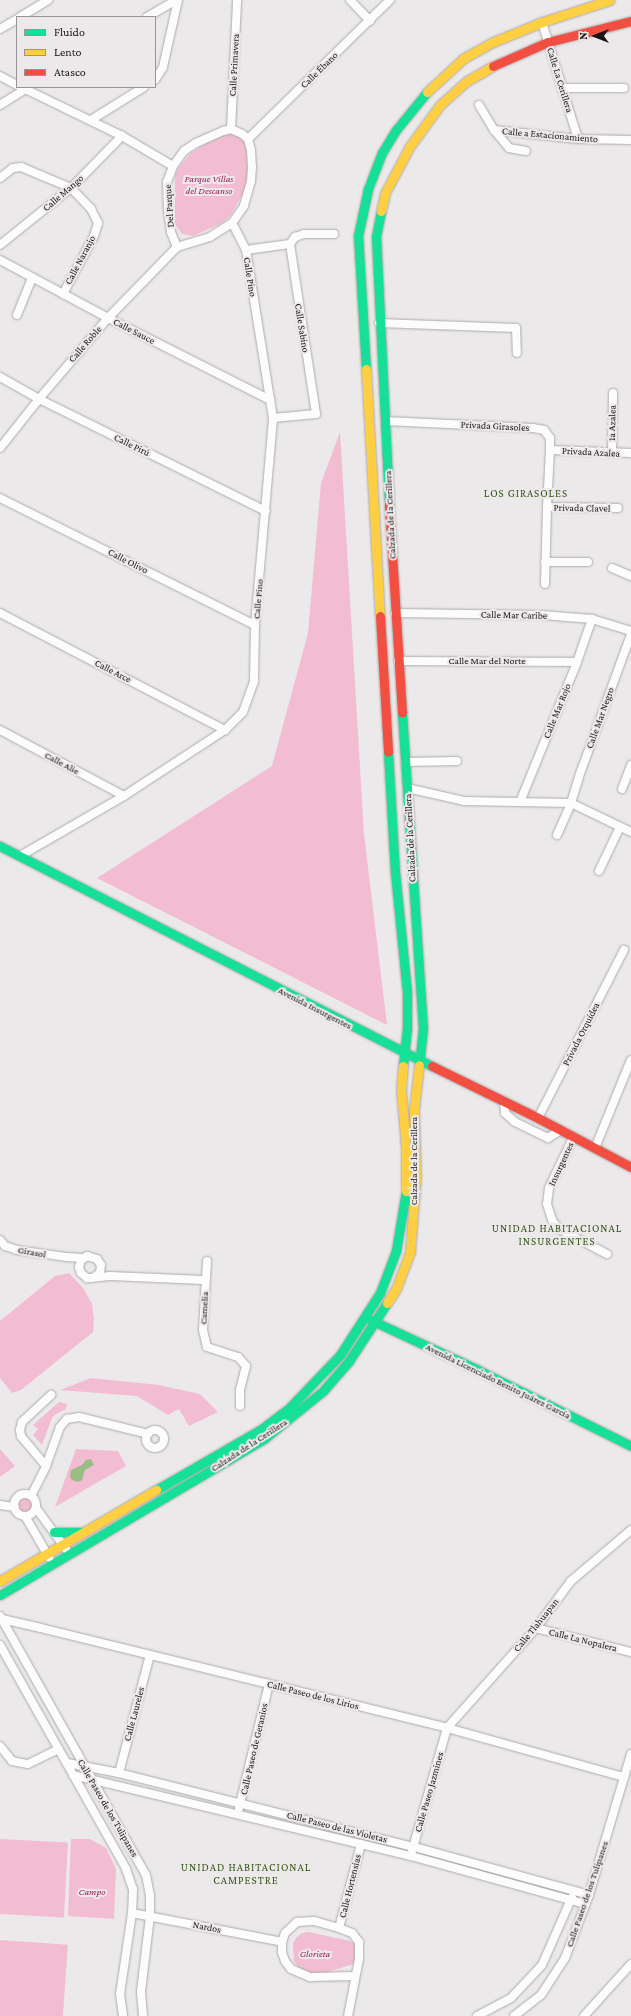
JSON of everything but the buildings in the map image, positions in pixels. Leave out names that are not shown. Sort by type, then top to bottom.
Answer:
[{"type":"street","points":[[22,16],[48,0]]},
{"type":"street","points":[[149,16],[177,0]]},
{"type":"street","points":[[156,78],[163,67],[177,0]]},
{"type":"street","name":"Calle Primavera","points":[[231,130],[237,0]]},
{"type":"street","points":[[350,0],[370,21]]},
{"type":"street","name":"Calle Ébano","points":[[248,139],[390,0]]},
{"type":"street","name":"Calzada de la Cerillera","points":[[0,1581],[81,1532],[260,1430],[290,1407],[340,1355],[380,1293],[396,1251],[406,1192],[406,1148],[401,1089],[407,1028],[407,992],[395,872],[358,236],[368,189],[382,153],[396,130],[432,86],[464,58],[493,42],[542,22],[610,0]]},
{"type":"street","points":[[0,29],[16,20]]},
{"type":"street","name":"Calzada de la Cerillera","points":[[0,1595],[70,1555],[265,1438],[295,1415],[323,1391],[349,1361],[376,1323],[396,1289],[410,1252],[416,1178],[414,1110],[417,1077],[421,1060],[423,1028],[395,613],[379,324],[376,236],[385,193],[410,146],[440,105],[467,81],[500,62],[548,42],[631,21]]},
{"type":"street","name":"Calle La Cerillera","points":[[542,22],[578,139]]},
{"type":"street","points":[[0,76],[16,84]]},
{"type":"street","points":[[0,105],[26,88],[122,136],[173,166]]},
{"type":"street","points":[[91,120],[142,88]]},
{"type":"street","points":[[563,88],[624,88]]},
{"type":"street","name":"Calle a Estacionamiento","points":[[479,105],[494,130],[509,148],[526,151]]},
{"type":"street","name":"Del Parque","points":[[177,247],[171,232],[166,182],[173,166],[184,151],[196,143],[223,130],[231,130]]},
{"type":"street","points":[[177,247],[210,237],[232,223],[244,206],[251,182],[252,167],[248,139],[242,134],[231,130]]},
{"type":"street","name":"Calle a Estacionamiento","points":[[494,130],[578,139],[630,140]]},
{"type":"street","name":"Calle Mango","points":[[0,245],[71,188],[122,136]]},
{"type":"street","points":[[0,178],[13,168],[21,167],[71,188]]},
{"type":"street","name":"Calle Naranjo","points":[[63,294],[94,236],[98,223],[90,209],[71,188]]},
{"type":"street","name":"Calle Pino","points":[[20,856],[124,796],[225,730],[243,712],[254,681],[255,625],[273,418],[246,250],[232,223]]},
{"type":"street","points":[[246,250],[290,244],[295,237],[304,234],[334,234]]},
{"type":"street","name":"Calle Sabino","points":[[273,418],[316,414],[290,244]]},
{"type":"street","name":"Calle Roble","points":[[0,448],[38,399],[108,318],[177,247]]},
{"type":"street","name":"Calle Sauce","points":[[0,260],[108,318],[270,400]]},
{"type":"street","points":[[17,315],[32,278]]},
{"type":"street","points":[[379,324],[516,328],[517,353]]},
{"type":"street","name":"Calle Pirú","points":[[0,377],[38,399],[266,511]]},
{"type":"street","name":"1a Azalea","points":[[612,453],[613,393]]},
{"type":"street","name":"Privada Girasoles","points":[[385,421],[533,428],[544,430],[550,438],[545,584]]},
{"type":"street","name":"Privada Azalea","points":[[550,450],[631,453]]},
{"type":"street","name":"Calle Olivo","points":[[0,498],[255,625]]},
{"type":"street","name":"Privada Clavel","points":[[547,507],[618,508]]},
{"type":"street","points":[[545,562],[588,562]]},
{"type":"street","points":[[612,568],[631,576]]},
{"type":"street","name":"Calle Arce","points":[[0,613],[225,730]]},
{"type":"street","name":"Calle Mar Caribe","points":[[395,613],[542,615],[592,619],[631,631]]},
{"type":"street","name":"Calle Mar Rojo","points":[[520,802],[577,662],[592,619]]},
{"type":"street","name":"Calle Mar Negro","points":[[557,835],[571,803],[581,771],[631,634]]},
{"type":"street","name":"Calle Mar del Norte","points":[[398,661],[577,662]]},
{"type":"street","name":"Calle Alie","points":[[0,730],[124,796]]},
{"type":"street","points":[[405,762],[457,760]]},
{"type":"street","points":[[622,789],[631,765]]},
{"type":"street","points":[[407,788],[464,801],[571,803],[631,832]]},
{"type":"street","points":[[599,871],[620,827]]},
{"type":"street","name":"Avenida Insurgentes","points":[[0,846],[404,1053],[538,1118],[573,1138],[631,1167]]},
{"type":"street","name":"Privada Orquídea","points":[[538,1118],[624,950]]},
{"type":"street","points":[[595,1148],[631,1060]]},
{"type":"street","points":[[504,1102],[505,1113],[515,1122],[548,1138],[559,1130]]},
{"type":"street","name":"Insurgentes","points":[[573,1138],[549,1188],[547,1204],[553,1222],[561,1230],[607,1254]]},
{"type":"street","name":"Girasol","points":[[0,1240],[5,1246],[17,1250],[84,1258]]},
{"type":"street","points":[[79,1267],[84,1258],[91,1256],[97,1259],[101,1269],[109,1276]]},
{"type":"street","points":[[66,1257],[79,1267],[83,1276],[94,1277],[101,1269]]},
{"type":"street","name":"Camelia","points":[[207,1261],[203,1330],[207,1347],[238,1358],[246,1366],[240,1390],[240,1406]]},
{"type":"street","name":"Camelia","points":[[94,1277],[109,1276],[205,1280]]},
{"type":"street","name":"Avenida Licenciado Benito Juárez García","points":[[365,1317],[478,1370],[631,1446]]},
{"type":"street","points":[[340,1355],[349,1361]]},
{"type":"street","points":[[46,1466],[21,1436],[20,1430],[22,1422],[50,1395]]},
{"type":"street","points":[[31,1496],[46,1466],[60,1428],[67,1419],[79,1417],[148,1434]]},
{"type":"street","points":[[14,1507],[18,1497],[24,1494],[31,1496],[35,1501],[36,1508],[70,1555]]},
{"type":"street","points":[[0,1505],[14,1507],[18,1513],[25,1516],[53,1565]]},
{"type":"street","points":[[25,1516],[30,1515],[36,1508]]},
{"type":"street","name":"Calle Tlahuapan","points":[[447,1728],[536,1628],[571,1581],[631,1530]]},
{"type":"street","points":[[54,1532],[81,1532]]},
{"type":"street","name":"Calle Paseo de los Lirios","points":[[1,1619],[447,1728],[624,1777]]},
{"type":"street","name":"Calle Paseo de los Tulipanes","points":[[1,1619],[146,1875],[150,1896],[150,1916],[141,1992],[143,2016]]},
{"type":"street","name":"Calle La Nopalera","points":[[536,1628],[631,1652]]},
{"type":"street","name":"Calle Paseo de los Tulipanes","points":[[0,1645],[126,1869],[133,1889],[132,1913],[120,1994],[123,2016]]},
{"type":"street","name":"Calle Laureles","points":[[119,1773],[150,1655]]},
{"type":"street","name":"Calle Paseo de Geranios","points":[[238,1813],[269,1684]]},
{"type":"street","name":"Calle Paseo Jazmines","points":[[411,1856],[447,1728]]},
{"type":"street","points":[[0,1746],[12,1761],[28,1764],[59,1749]]},
{"type":"street","name":"Calle Paseo de los Tulipanes","points":[[514,2016],[541,1995],[565,1958],[589,1894],[631,1754]]},
{"type":"street","name":"Calle Paseo de las Violetas","points":[[67,1763],[119,1773],[414,1846],[589,1894]]},
{"type":"street","name":"Calle Paseo de las Violetas","points":[[73,1775],[90,1777],[411,1856],[585,1904]]},
{"type":"street","name":"Calle Hortensias","points":[[339,1928],[361,1844]]},
{"type":"street","name":"Calle Paseo de los Tulipanes","points":[[477,2016],[511,1998],[542,1965],[574,1890]]},
{"type":"street","name":"Nardos","points":[[132,1913],[282,1942]]},
{"type":"street","points":[[348,2016],[359,1959],[359,1942],[352,1933],[314,1921],[297,1922],[285,1934],[282,1942],[282,1952],[285,1962],[291,1969],[300,1974],[310,1976],[355,1976]]},
{"type":"street","points":[[584,2016],[631,1964]]},
{"type":"green space","name":"Parque Villas del Descanso","points":[[229,132],[242,138],[248,146],[249,173],[246,188],[231,215],[222,223],[193,236],[182,234],[175,224],[175,176],[177,170],[191,153],[223,133]]},
{"type":"green space","points":[[340,432],[364,834],[387,1025],[97,878],[272,766],[308,633],[321,483]]},
{"type":"green space","points":[[69,1273],[83,1288],[92,1304],[94,1319],[93,1332],[21,1390],[12,1393],[0,1378],[0,1321],[55,1276]]},
{"type":"green space","points":[[91,1378],[159,1385],[200,1394],[218,1412],[189,1426],[179,1409],[168,1415],[137,1396],[60,1390]]},
{"type":"green space","points":[[59,1402],[67,1404],[66,1409],[56,1414],[52,1418],[42,1445],[33,1435],[38,1429],[33,1425]]},
{"type":"green space","points":[[0,1449],[15,1466],[0,1477]]},
{"type":"green space","points":[[76,1449],[118,1451],[126,1466],[55,1507]]},
{"type":"green space","points":[[25,1496],[32,1501],[33,1504],[28,1511],[25,1512],[18,1507],[17,1504],[22,1497]]},
{"type":"green space","points":[[0,1839],[68,1843],[64,1917],[0,1914]]},
{"type":"green space","name":"Campo","points":[[71,1839],[90,1839],[106,1848],[116,1869],[114,1919],[68,1916]]},
{"type":"green space","name":"Glorieta","points":[[309,1932],[350,1941],[355,1944],[356,1960],[354,1964],[317,1975],[308,1974],[299,1968],[294,1961],[293,1943],[302,1933]]},
{"type":"green space","points":[[0,1940],[68,1945],[63,2016],[0,2016]]},
{"type":"shaded area","points":[[91,1459],[94,1465],[85,1470],[82,1480],[78,1482],[72,1480],[70,1477],[71,1470],[82,1465],[86,1460]]},
{"type":"traffic: fast","points":[[366,369],[358,236],[368,189],[382,153],[396,130],[427,92]]},
{"type":"traffic: fast","points":[[381,211],[376,236],[389,506]]},
{"type":"traffic: fast","points":[[402,713],[423,1028],[419,1065]]},
{"type":"traffic: fast","points":[[388,752],[395,872],[407,992],[407,1028],[403,1066]]},
{"type":"traffic: fast","points":[[0,846],[432,1066]]},
{"type":"traffic: fast","points":[[156,1490],[260,1430],[290,1407],[340,1355],[380,1293],[396,1251],[406,1191]]},
{"type":"traffic: fast","points":[[0,1595],[265,1438],[323,1391],[349,1361],[387,1303]]},
{"type":"traffic: fast","points":[[371,1320],[478,1370],[631,1446]]},
{"type":"traffic: fast","points":[[54,1532],[81,1532]]},
{"type":"traffic: slow","points":[[427,92],[464,58],[493,42],[542,22],[610,0]]},
{"type":"traffic: slow","points":[[381,211],[385,193],[410,146],[440,105],[467,81],[493,66]]},
{"type":"traffic: slow","points":[[366,369],[380,616]]},
{"type":"traffic: slow","points":[[387,1303],[396,1289],[410,1252],[416,1178],[414,1110],[419,1065]]},
{"type":"traffic: slow","points":[[403,1066],[401,1089],[406,1148],[406,1191]]},
{"type":"traffic: slow","points":[[0,1581],[156,1490]]},
{"type":"traffic: jam","points":[[493,66],[548,42],[631,21]]},
{"type":"traffic: jam","points":[[389,506],[402,713]]},
{"type":"traffic: jam","points":[[380,616],[388,752]]},
{"type":"traffic: jam","points":[[432,1066],[538,1118],[631,1167]]},
{"type":"district","name":"LOS GIRASOLES","points":[[526,493]]},
{"type":"district","name":"UNIDAD HABITACIONAL INSURGENTES","points":[[557,1235]]},
{"type":"district","name":"UNIDAD HABITACIONAL CAMPESTRE","points":[[246,1874]]}]
